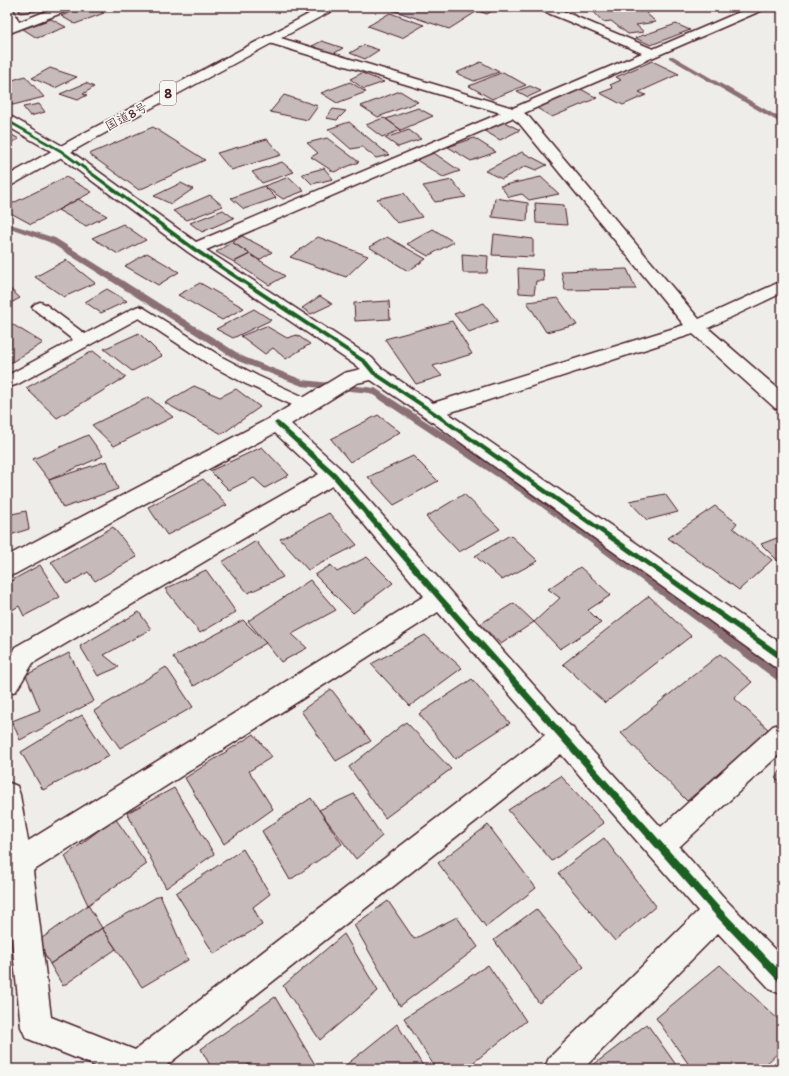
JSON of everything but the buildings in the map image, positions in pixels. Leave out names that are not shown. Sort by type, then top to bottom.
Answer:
[{"type":"main road","points":[[7,9],[11,28],[68,7]]},
{"type":"main road","points":[[300,7],[325,10]]},
{"type":"main road","name":"国道8号","points":[[7,182],[54,148],[304,7]]},
{"type":"main road","points":[[542,7],[574,19],[652,53]]},
{"type":"main road","points":[[194,248],[761,7]]},
{"type":"main road","name":"国道8号","points":[[34,151],[54,148],[325,10]]},
{"type":"main road","points":[[270,39],[513,112],[524,120],[696,327],[782,403]]},
{"type":"main road","points":[[7,120],[54,148],[194,248],[365,362],[374,373],[431,411],[782,658]]},
{"type":"main road","points":[[431,411],[696,327],[782,286]]},
{"type":"main road","points":[[7,567],[277,423],[351,378],[374,373]]},
{"type":"main road","points":[[277,423],[334,474],[440,598],[564,736],[718,912],[782,979]]},
{"type":"main road","points":[[7,683],[24,655],[334,474]]},
{"type":"main road","points":[[18,864],[440,598]]},
{"type":"main road","points":[[660,846],[782,735]]},
{"type":"main road","points":[[7,795],[18,864],[37,1027],[141,1068],[564,736]]},
{"type":"main road","points":[[560,1069],[718,912]]},
{"type":"lane","points":[[40,306],[84,341]]},
{"type":"lane","points":[[7,379],[12,380],[139,311],[216,361],[252,380],[307,405]]},
{"type":"waterway","points":[[671,57],[782,122]]},
{"type":"waterway","points":[[7,225],[52,240],[241,359],[302,383],[372,390],[538,499],[782,679]]},
{"type":"cycle path","points":[[7,120],[61,151],[194,249],[365,362],[374,373],[431,411],[782,658]]},
{"type":"cycle path","points":[[277,423],[334,475],[440,598],[718,912],[782,979]]}]
